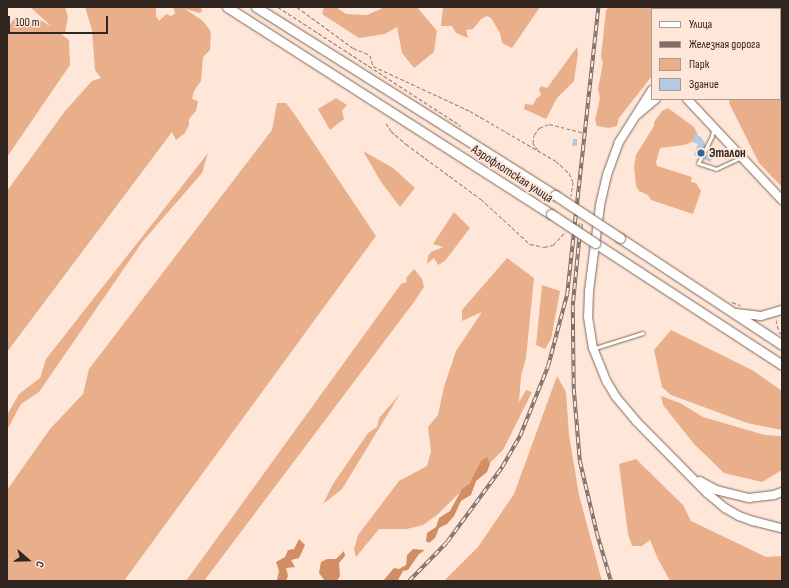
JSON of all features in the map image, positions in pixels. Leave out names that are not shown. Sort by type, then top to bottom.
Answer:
[{"type":"main road","name":"Аэрофлотская улица","points":[[227,7],[551,214],[782,365]]},
{"type":"main road","name":"Аэрофлотская улица","points":[[256,7],[555,195],[731,313],[782,345]]},
{"type":"street","points":[[651,92],[619,142],[607,175],[595,243],[589,291],[588,317],[593,348],[602,371],[616,397],[636,421],[690,475],[725,508],[752,521],[782,528]]},
{"type":"street","points":[[632,120],[655,100]]},
{"type":"street","points":[[689,102],[782,200]]},
{"type":"street","points":[[731,313],[762,316],[778,312]]},
{"type":"street","points":[[690,475],[716,490],[734,496],[750,498],[774,495],[782,492]]},
{"type":"lane","points":[[713,127],[712,136],[698,163],[716,169],[741,157]]},
{"type":"lane","points":[[593,348],[643,334]]},
{"type":"path","points":[[278,7],[461,126]]},
{"type":"path","points":[[538,150],[533,143],[534,135],[539,128],[549,124],[582,132]]},
{"type":"path","points":[[728,300],[742,306]]},
{"type":"path","points":[[778,312],[779,332],[782,334]]},
{"type":"green space","points":[[30,7],[65,7],[68,17],[65,33],[61,34],[69,40],[70,65],[7,157],[7,29],[15,17],[24,21],[38,19],[51,26]]},
{"type":"green space","points":[[85,7],[156,7],[156,16],[159,21],[166,14],[171,16],[175,14],[174,9],[171,7],[201,7],[202,11],[200,13],[185,9],[203,21],[211,32],[210,50],[203,57],[201,81],[194,91],[192,99],[198,101],[196,111],[189,119],[189,125],[185,133],[176,140],[172,132],[7,352],[7,191],[65,111],[92,81],[101,78],[95,70],[92,30]]},
{"type":"green space","points":[[324,7],[336,7],[346,14],[367,15],[385,7],[417,7],[437,31],[434,52],[414,68],[402,53],[397,27],[385,34],[359,38],[322,14]]},
{"type":"green space","points":[[443,7],[540,7],[512,48],[502,43],[500,33],[491,18],[487,16],[481,19],[473,29],[466,30],[468,38],[456,33],[452,26],[441,26]]},
{"type":"green space","points":[[609,7],[699,7],[651,8],[651,77],[619,118],[617,126],[609,128],[597,126],[595,120],[600,98],[598,89],[603,63],[601,57],[606,10]]},
{"type":"green space","points":[[782,7],[782,187],[759,163],[729,103],[730,100],[781,100],[781,8],[736,8]]},
{"type":"green space","points":[[577,47],[578,54],[574,81],[557,98],[546,119],[524,109],[525,104],[533,105],[536,99],[541,95],[539,90],[541,86],[547,88]]},
{"type":"green space","points":[[336,98],[347,105],[342,111],[344,119],[330,130],[318,109]]},
{"type":"green space","points":[[277,103],[286,103],[295,115],[376,236],[124,581],[7,581],[7,490],[50,429],[83,394],[89,369],[272,130]]},
{"type":"green space","points":[[668,108],[694,127],[698,135],[695,135],[692,142],[684,145],[660,148],[656,162],[657,166],[692,177],[691,182],[696,183],[701,191],[693,214],[651,200],[648,195],[639,191],[636,186],[634,166],[636,155],[654,126],[654,122],[662,111]]},
{"type":"green space","points":[[363,151],[393,168],[415,188],[400,207],[381,182]]},
{"type":"green space","points":[[208,153],[202,173],[143,241],[39,392],[21,404],[7,430],[7,415],[19,394],[40,378],[46,359]]},
{"type":"green space","points":[[454,212],[470,228],[445,261],[438,265],[434,258],[427,264],[428,256],[431,252],[443,247],[433,244]]},
{"type":"green space","points":[[507,258],[534,278],[526,358],[521,376],[519,402],[526,390],[532,392],[503,450],[437,515],[423,525],[407,529],[379,529],[356,557],[354,549],[358,535],[399,481],[427,466],[431,451],[428,427],[438,415],[444,387],[456,351],[482,312],[462,321],[462,310]]},
{"type":"green space","points":[[414,269],[422,279],[424,287],[414,302],[204,581],[186,581],[401,284],[407,282],[406,278]]},
{"type":"green space","points":[[542,285],[560,291],[551,339],[545,349],[536,345]]},
{"type":"green space","points":[[671,330],[754,371],[782,391],[782,430],[747,423],[671,395],[662,387],[654,350]]},
{"type":"green space","points":[[557,376],[566,392],[569,435],[579,495],[602,581],[444,581],[478,547],[514,494]]},
{"type":"green space","points":[[400,394],[342,489],[323,504],[333,484],[368,433],[377,427],[379,418]]},
{"type":"green space","points":[[661,396],[680,403],[703,417],[765,435],[782,436],[782,470],[762,482],[724,473],[694,444],[663,405]]},
{"type":"green space","points":[[636,459],[683,505],[691,521],[766,557],[782,556],[782,581],[670,581],[650,540],[642,546],[632,546],[628,534],[619,464]]},
{"type":"shaded area","points":[[487,457],[490,464],[487,472],[476,481],[471,495],[461,501],[454,516],[447,524],[439,528],[435,538],[429,543],[426,541],[427,533],[436,527],[439,518],[450,511],[462,489],[470,483],[481,461]]},
{"type":"shaded area","points":[[299,539],[305,545],[299,558],[291,560],[295,567],[286,568],[288,576],[286,581],[272,581],[277,580],[279,571],[276,562],[285,557],[288,550],[294,549]]},
{"type":"shaded area","points":[[413,549],[425,550],[419,554],[408,570],[403,571],[398,580],[383,581],[394,568],[399,569],[406,565],[407,555]]},
{"type":"shaded area","points":[[344,551],[345,556],[339,563],[340,576],[337,581],[325,581],[319,573],[321,562],[327,559],[336,559]]},
{"type":"building","points":[[695,134],[701,137],[704,142],[706,148],[705,154],[713,158],[710,162],[694,155],[698,144],[692,142]]},
{"type":"building","points":[[573,139],[577,139],[577,146],[572,146]]},
{"type":"railway","points":[[409,581],[447,542],[502,467],[520,436],[548,366],[567,294],[598,7]]},
{"type":"railway","points":[[581,224],[573,306],[574,389],[580,461],[597,533],[611,581]]},
{"type":"place","name":"Эталон","points":[[701,153]]}]
